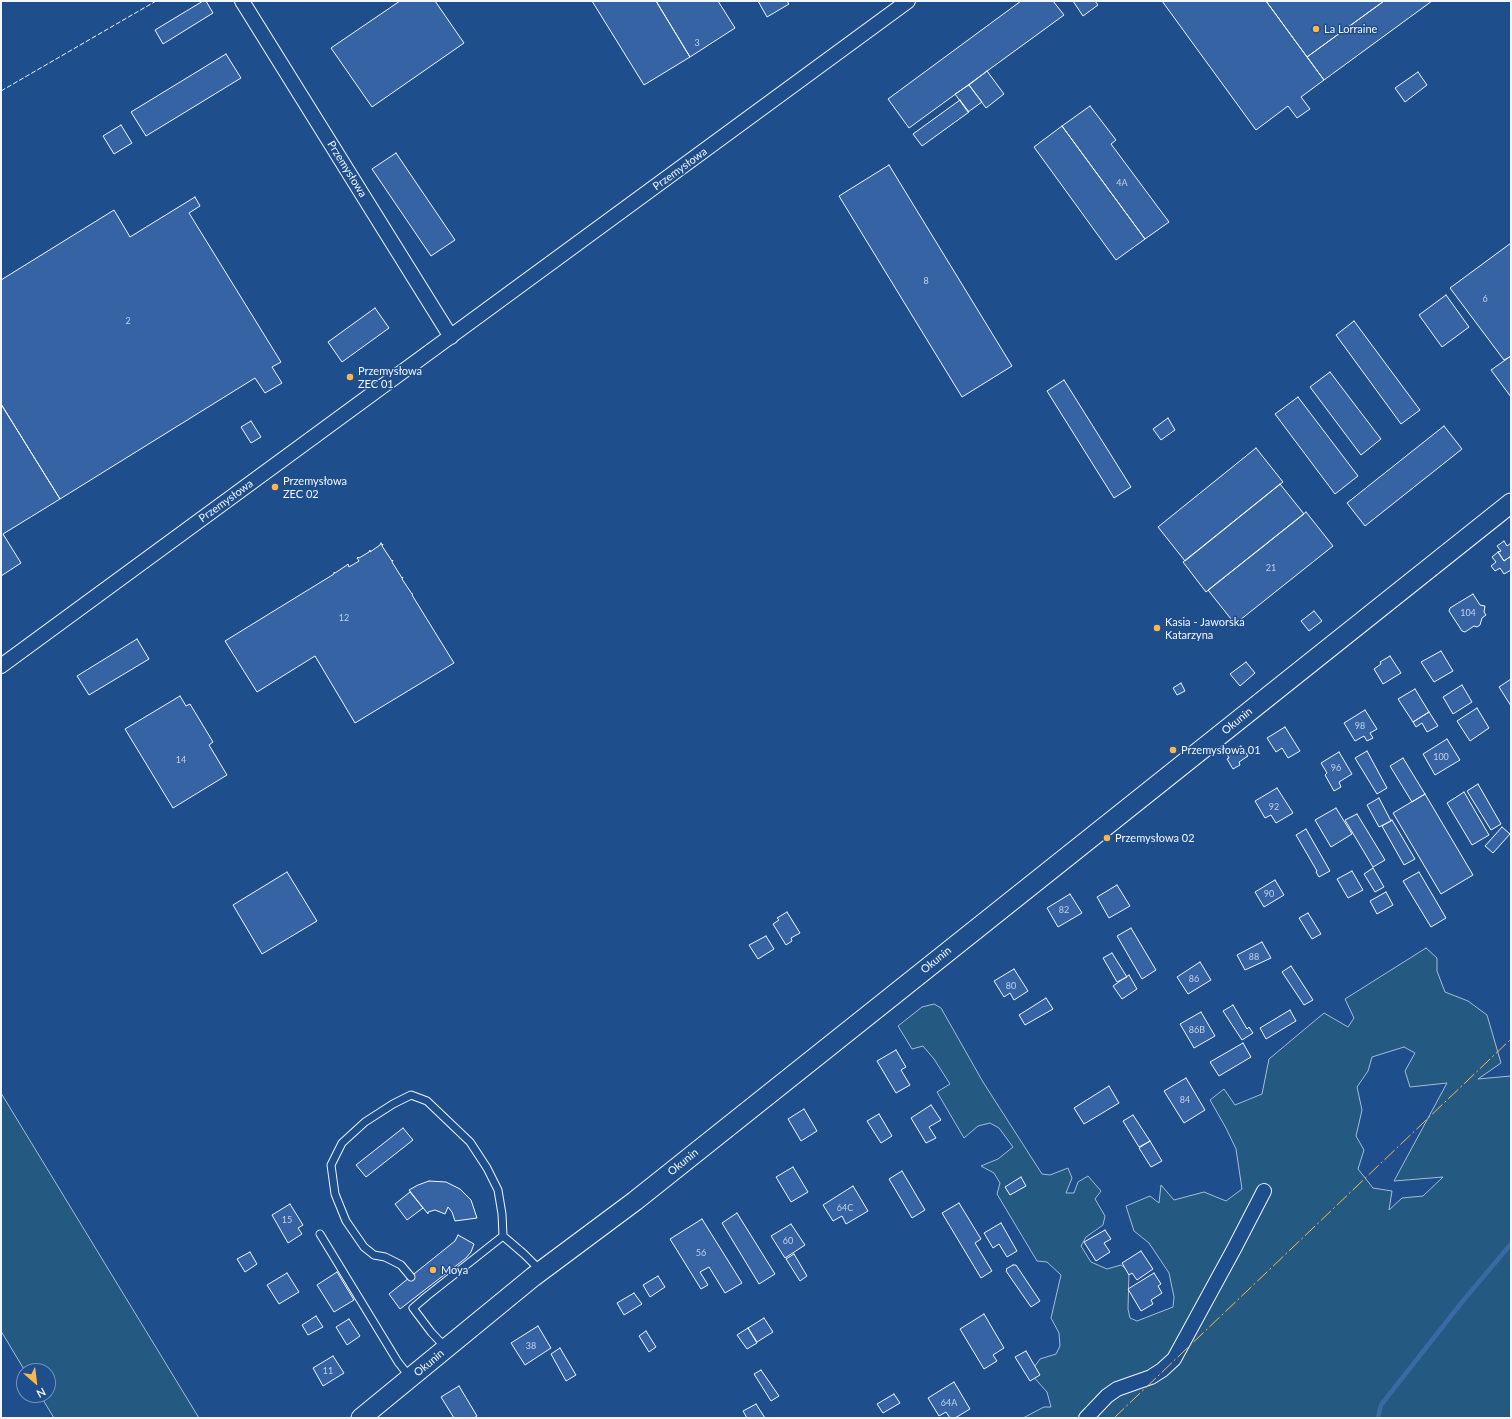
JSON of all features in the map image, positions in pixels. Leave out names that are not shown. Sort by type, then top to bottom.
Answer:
[{"type":"main road","name":"Okunin","points":[[361,1418],[541,1272],[641,1196],[1511,503]]},
{"type":"street","name":"Przemysłowa","points":[[242,1],[451,337]]},
{"type":"street","name":"Przemysłowa","points":[[1,666],[908,1]]},
{"type":"street","points":[[1086,1418],[1107,1396],[1117,1389],[1151,1377],[1162,1370],[1174,1359],[1234,1249],[1264,1190]]},
{"type":"lane","points":[[411,1276],[401,1265],[385,1257],[374,1255],[364,1247],[346,1221],[335,1194],[331,1165],[342,1143],[365,1122],[393,1104],[411,1095],[427,1101],[470,1142],[487,1168],[498,1190],[502,1214],[503,1236],[524,1254],[541,1272]]},
{"type":"lane","points":[[320,1234],[398,1362],[411,1378]]},
{"type":"lane","points":[[446,1348],[431,1332],[413,1308],[425,1294],[503,1236]]},
{"type":"shaded area","points":[[1426,948],[1437,958],[1437,971],[1445,992],[1468,1001],[1487,1015],[1501,1063],[1478,1079],[1511,1076],[1511,1418],[1023,1418],[1044,1407],[1051,1407],[1047,1392],[1030,1373],[1040,1359],[1056,1354],[1060,1346],[1059,1333],[1051,1318],[1061,1275],[1047,1262],[1037,1261],[997,1194],[1000,1183],[994,1173],[981,1166],[998,1159],[1013,1147],[999,1128],[990,1123],[978,1126],[964,1138],[937,1092],[950,1084],[934,1059],[923,1046],[912,1049],[898,1026],[922,1007],[934,1004],[941,1008],[983,1082],[1042,1174],[1050,1175],[1068,1168],[1072,1178],[1066,1193],[1074,1193],[1078,1182],[1088,1176],[1101,1191],[1095,1199],[1105,1216],[1103,1225],[1086,1237],[1081,1246],[1091,1262],[1107,1269],[1121,1265],[1129,1271],[1128,1309],[1130,1318],[1137,1321],[1173,1307],[1174,1297],[1169,1273],[1149,1243],[1134,1231],[1126,1206],[1150,1196],[1159,1203],[1161,1185],[1174,1200],[1204,1192],[1226,1201],[1242,1189],[1236,1149],[1210,1100],[1224,1089],[1235,1105],[1262,1094],[1269,1059],[1324,1013],[1348,1027],[1354,1018],[1345,999]],"holes":[[[1404,1047],[1415,1053],[1405,1071],[1410,1087],[1447,1083],[1394,1181],[1443,1177],[1423,1196],[1402,1198],[1389,1210],[1392,1191],[1373,1188],[1358,1169],[1364,1150],[1356,1136],[1362,1110],[1357,1087],[1368,1071],[1372,1057]]]},
{"type":"shaded area","points":[[1,1093],[199,1418],[54,1418],[45,1403],[56,1403],[56,1363],[20,1363],[1,1331]]},
{"type":"building","points":[[203,1],[206,1],[213,13],[163,44],[155,30]]},
{"type":"building","points":[[400,1],[435,1],[464,43],[372,107],[331,48]]},
{"type":"building","points":[[592,1],[656,1],[690,57],[644,85]]},
{"type":"building","points":[[656,1],[718,1],[735,28],[690,57]]},
{"type":"building","points":[[758,1],[787,1],[789,4],[767,17]]},
{"type":"building","points":[[1021,1],[1053,1],[1064,15],[909,128],[888,99]]},
{"type":"building","points":[[1073,1],[1095,1],[1098,5],[1083,16]]},
{"type":"building","points":[[1162,1],[1266,1],[1324,80],[1301,97],[1310,109],[1297,118],[1288,106],[1256,130]]},
{"type":"building","name":"La Lorraine","points":[[1266,1],[1384,1],[1307,57]]},
{"type":"building","points":[[1384,1],[1432,1],[1324,80],[1307,57]]},
{"type":"building","points":[[226,54],[241,78],[146,136],[131,112]]},
{"type":"building","points":[[987,71],[1004,94],[986,108],[969,85]]},
{"type":"building","points":[[1418,72],[1427,85],[1405,102],[1395,88]]},
{"type":"building","points":[[969,85],[982,102],[968,112],[955,94]]},
{"type":"building","points":[[960,100],[969,112],[922,146],[913,134]]},
{"type":"building","points":[[1090,106],[1116,140],[1111,144],[1169,222],[1145,239],[1062,126]]},
{"type":"building","points":[[121,125],[132,143],[114,154],[103,136]]},
{"type":"building","points":[[1062,126],[1145,239],[1116,260],[1034,147]]},
{"type":"building","points":[[396,153],[455,240],[431,256],[372,169]]},
{"type":"building","points":[[889,165],[1012,366],[962,397],[839,196]]},
{"type":"building","points":[[195,197],[200,206],[189,213],[281,362],[272,367],[282,383],[265,393],[255,378],[60,499],[1,404],[1,280],[114,210],[130,237]]},
{"type":"building","points":[[1511,243],[1511,356],[1504,360],[1450,288]]},
{"type":"building","points":[[1446,295],[1469,327],[1442,347],[1419,315]]},
{"type":"building","points":[[375,308],[389,328],[342,362],[328,342]]},
{"type":"building","points":[[1354,321],[1420,410],[1401,424],[1336,335]]},
{"type":"building","points":[[1511,356],[1511,397],[1491,370]]},
{"type":"building","points":[[1330,372],[1381,439],[1361,455],[1310,387]]},
{"type":"building","points":[[1064,380],[1131,487],[1114,498],[1047,391]]},
{"type":"building","points":[[1298,397],[1358,476],[1335,494],[1275,414]]},
{"type":"building","points":[[1,404],[60,499],[3,534],[21,563],[1,576]]},
{"type":"building","points":[[1168,418],[1175,430],[1161,440],[1153,429]]},
{"type":"building","points":[[251,421],[261,437],[251,443],[241,427]]},
{"type":"building","points":[[1444,426],[1462,449],[1365,526],[1347,503]]},
{"type":"building","points":[[1256,448],[1283,482],[1185,561],[1158,527]]},
{"type":"building","points":[[1280,484],[1304,514],[1206,592],[1183,562]]},
{"type":"building","points":[[1306,512],[1333,546],[1235,624],[1208,590]]},
{"type":"building","points":[[1504,541],[1507,546],[1511,543],[1511,556],[1504,561],[1498,552],[1501,551],[1497,546]]},
{"type":"building","points":[[381,543],[392,561],[393,560],[392,562],[402,578],[403,577],[402,579],[413,594],[412,595],[454,663],[355,723],[315,656],[257,692],[225,641],[334,574],[334,572],[335,573],[348,564],[349,567],[359,561],[357,558],[358,557],[359,558],[370,550],[370,552]]},
{"type":"building","points":[[1498,552],[1504,561],[1511,556],[1511,570],[1504,574],[1500,568],[1495,571],[1491,566],[1496,562],[1492,557]]},
{"type":"building","points":[[1473,594],[1480,605],[1485,606],[1484,612],[1486,615],[1482,618],[1480,625],[1477,627],[1474,626],[1465,632],[1462,631],[1449,611],[1450,608]]},
{"type":"building","points":[[1314,611],[1322,621],[1309,631],[1301,621]]},
{"type":"building","points":[[137,639],[149,659],[89,695],[77,676]]},
{"type":"building","points":[[1441,651],[1453,671],[1434,682],[1421,662]]},
{"type":"building","points":[[1390,656],[1401,673],[1383,684],[1374,669],[1381,664],[1380,662]]},
{"type":"building","points":[[1246,662],[1255,673],[1240,686],[1230,674]]},
{"type":"building","points":[[1511,679],[1511,706],[1499,687]]},
{"type":"building","points":[[1181,683],[1185,691],[1177,695],[1173,688]]},
{"type":"building","points":[[1462,685],[1472,702],[1453,714],[1443,697]]},
{"type":"building","points":[[1415,689],[1429,712],[1413,722],[1398,699]]},
{"type":"building","points":[[180,696],[186,706],[190,704],[213,742],[209,745],[227,775],[173,808],[125,729]]},
{"type":"building","points":[[1477,708],[1489,728],[1470,741],[1457,721]]},
{"type":"building","points":[[1365,710],[1377,729],[1370,733],[1373,738],[1367,741],[1364,736],[1355,741],[1344,723]]},
{"type":"building","points":[[1429,712],[1438,726],[1427,732],[1422,723],[1416,727],[1413,722]]},
{"type":"building","points":[[1285,727],[1300,751],[1288,758],[1282,748],[1276,752],[1267,738]]},
{"type":"building","points":[[1447,739],[1460,760],[1435,775],[1423,754]]},
{"type":"building","points":[[1241,746],[1248,756],[1239,762],[1240,765],[1233,769],[1227,759],[1229,758],[1227,754]]},
{"type":"building","points":[[1367,751],[1387,788],[1377,794],[1355,758]]},
{"type":"building","points":[[1339,752],[1352,774],[1339,782],[1341,787],[1334,791],[1325,775],[1327,773],[1321,763]]},
{"type":"building","points":[[1403,758],[1425,794],[1412,802],[1390,766]]},
{"type":"building","points":[[1478,784],[1501,824],[1491,830],[1467,791]]},
{"type":"building","points":[[1277,788],[1293,813],[1276,823],[1271,815],[1265,818],[1255,801]]},
{"type":"building","points":[[1464,792],[1489,835],[1472,845],[1447,803]]},
{"type":"building","points":[[1425,794],[1473,875],[1441,894],[1393,813]]},
{"type":"building","points":[[1379,798],[1391,821],[1379,827],[1367,805]]},
{"type":"building","points":[[1336,808],[1352,834],[1331,847],[1315,820]]},
{"type":"building","points":[[1357,814],[1385,860],[1373,867],[1345,820]]},
{"type":"building","points":[[1392,820],[1415,859],[1404,865],[1382,826]]},
{"type":"building","points":[[1502,827],[1510,834],[1493,853],[1485,846]]},
{"type":"building","points":[[1306,829],[1330,871],[1319,877],[1296,835]]},
{"type":"building","points":[[1373,868],[1384,887],[1375,892],[1364,874]]},
{"type":"building","points":[[1352,871],[1363,890],[1348,898],[1337,879]]},
{"type":"building","points":[[287,872],[317,921],[262,954],[233,905]]},
{"type":"building","points":[[1419,872],[1446,918],[1431,927],[1403,881]]},
{"type":"building","points":[[1275,880],[1284,895],[1264,907],[1255,892]]},
{"type":"building","points":[[1117,885],[1130,906],[1109,918],[1097,897]]},
{"type":"building","points":[[1386,892],[1393,905],[1377,914],[1370,901]]},
{"type":"building","points":[[1070,894],[1082,913],[1058,927],[1047,908]]},
{"type":"building","points":[[787,912],[800,933],[791,938],[792,941],[786,945],[773,924],[779,920],[777,918]]},
{"type":"building","points":[[1308,913],[1321,934],[1312,939],[1299,918]]},
{"type":"building","points":[[1131,928],[1156,970],[1142,979],[1117,936]]},
{"type":"building","points":[[766,936],[774,949],[758,959],[749,945]]},
{"type":"building","points":[[1262,942],[1271,958],[1245,970],[1237,955]]},
{"type":"building","points":[[1112,953],[1127,977],[1117,982],[1103,958]]},
{"type":"building","points":[[1200,962],[1211,980],[1188,994],[1177,977]]},
{"type":"building","points":[[1291,966],[1313,1000],[1304,1005],[1282,972]]},
{"type":"building","points":[[1014,969],[1028,991],[1014,1000],[1010,993],[1004,997],[994,981]]},
{"type":"building","points":[[1129,975],[1137,989],[1122,999],[1113,986]]},
{"type":"building","points":[[1046,998],[1053,1009],[1025,1025],[1019,1015]]},
{"type":"building","points":[[1233,1005],[1247,1029],[1249,1027],[1253,1033],[1242,1040],[1223,1011]]},
{"type":"building","points":[[1290,1010],[1296,1021],[1266,1039],[1260,1028]]},
{"type":"building","points":[[1201,1012],[1215,1036],[1194,1048],[1180,1024]]},
{"type":"building","points":[[1243,1043],[1251,1057],[1219,1076],[1210,1062]]},
{"type":"building","points":[[896,1050],[906,1067],[901,1070],[910,1085],[896,1093],[877,1061]]},
{"type":"building","points":[[1186,1078],[1205,1110],[1184,1123],[1164,1091]]},
{"type":"building","points":[[1109,1086],[1119,1103],[1084,1124],[1074,1108]]},
{"type":"building","points":[[931,1105],[941,1120],[929,1127],[936,1138],[926,1143],[911,1118]]},
{"type":"building","points":[[804,1109],[817,1131],[801,1141],[788,1119]]},
{"type":"building","points":[[879,1114],[892,1136],[881,1143],[867,1121]]},
{"type":"building","points":[[1133,1115],[1150,1141],[1139,1147],[1123,1121]]},
{"type":"building","points":[[403,1128],[413,1140],[366,1177],[356,1165]]},
{"type":"building","points":[[1150,1141],[1162,1161],[1151,1167],[1139,1148]]},
{"type":"building","points":[[793,1167],[808,1192],[791,1202],[776,1177]]},
{"type":"building","points":[[902,1171],[925,1210],[912,1218],[889,1179]]},
{"type":"building","points":[[1021,1177],[1026,1186],[1010,1195],[1005,1187]]},
{"type":"building","points":[[429,1181],[446,1182],[460,1189],[471,1200],[477,1218],[455,1221],[452,1212],[448,1207],[445,1214],[435,1210],[428,1212],[428,1214],[409,1190]]},
{"type":"building","points":[[853,1186],[868,1211],[846,1224],[842,1216],[833,1221],[823,1205]]},
{"type":"building","points":[[410,1192],[423,1208],[407,1220],[395,1204]]},
{"type":"building","points":[[959,1203],[981,1239],[975,1243],[992,1271],[981,1278],[942,1213]]},
{"type":"building","points":[[290,1204],[303,1225],[298,1228],[302,1234],[288,1243],[272,1215]]},
{"type":"building","points":[[737,1213],[775,1274],[759,1284],[722,1223]]},
{"type":"building","points":[[702,1219],[742,1283],[725,1293],[709,1267],[700,1272],[708,1285],[701,1289],[670,1239]]},
{"type":"building","points":[[1001,1223],[1017,1251],[1007,1257],[999,1244],[993,1248],[984,1233]]},
{"type":"building","points":[[791,1224],[805,1245],[785,1258],[771,1236]]},
{"type":"building","points":[[1105,1230],[1111,1239],[1104,1243],[1110,1252],[1096,1261],[1084,1242]]},
{"type":"building","points":[[458,1235],[474,1244],[471,1252],[466,1258],[400,1309],[389,1294],[455,1241]]},
{"type":"building","points":[[1141,1251],[1153,1269],[1137,1280],[1132,1273],[1129,1275],[1122,1263]]},
{"type":"building","points":[[250,1252],[257,1264],[245,1272],[237,1259]]},
{"type":"building","points":[[794,1254],[807,1276],[800,1281],[786,1259]]},
{"type":"building","points":[[1016,1265],[1040,1301],[1031,1307],[1006,1271],[1006,1269]]},
{"type":"building","points":[[337,1272],[354,1300],[334,1312],[317,1285]]},
{"type":"building","points":[[287,1273],[299,1292],[279,1304],[267,1285]]},
{"type":"building","points":[[1154,1273],[1161,1284],[1158,1286],[1162,1293],[1151,1300],[1153,1304],[1141,1311],[1128,1289]]},
{"type":"building","points":[[658,1276],[665,1287],[650,1297],[643,1285]]},
{"type":"building","points":[[634,1293],[642,1304],[624,1315],[617,1303]]},
{"type":"building","points":[[984,1314],[1004,1348],[993,1355],[997,1361],[984,1369],[960,1329]]},
{"type":"building","points":[[316,1316],[323,1327],[308,1335],[302,1325]]},
{"type":"building","points":[[764,1318],[773,1332],[757,1342],[748,1328]]},
{"type":"building","points":[[349,1319],[360,1336],[347,1345],[336,1327]]},
{"type":"building","points":[[538,1326],[551,1348],[525,1365],[511,1343]]},
{"type":"building","points":[[748,1328],[757,1343],[747,1349],[737,1335]]},
{"type":"building","points":[[646,1331],[656,1347],[649,1352],[639,1336]]},
{"type":"building","points":[[560,1348],[576,1375],[566,1381],[551,1354]]},
{"type":"building","points":[[1026,1351],[1040,1375],[1030,1381],[1015,1357]]},
{"type":"building","points":[[333,1356],[344,1373],[323,1386],[313,1368]]},
{"type":"building","points":[[761,1370],[779,1396],[771,1401],[754,1374]]},
{"type":"building","points":[[954,1382],[970,1409],[955,1418],[950,1418],[946,1412],[939,1416],[928,1398]]},
{"type":"building","points":[[459,1386],[477,1416],[474,1418],[454,1418],[441,1397]]},
{"type":"building","points":[[894,1394],[900,1403],[883,1413],[877,1404]]},
{"type":"building","points":[[756,1404],[765,1418],[747,1418],[743,1411]]},
{"type":"waterway","points":[[1378,1418],[1381,1405],[1462,1302],[1511,1244]]},
{"type":"fence","points":[[1,91],[156,1]]},
{"type":"power","points":[[1114,1418],[1511,1039]]},
{"type":"place","name":"La Lorraine","points":[[1316,29]]},
{"type":"place","name":"Przemysłowa ZEC 01","points":[[350,377]]},
{"type":"place","name":"Przemysłowa ZEC 02","points":[[275,487]]},
{"type":"place","name":"Kasia - Jaworska Katarzyna","points":[[1157,628]]},
{"type":"place","name":"Przemysłowa 01","points":[[1173,750]]},
{"type":"place","name":"Przemysłowa 02","points":[[1107,838]]},
{"type":"place","name":"Moya","points":[[433,1270]]}]
